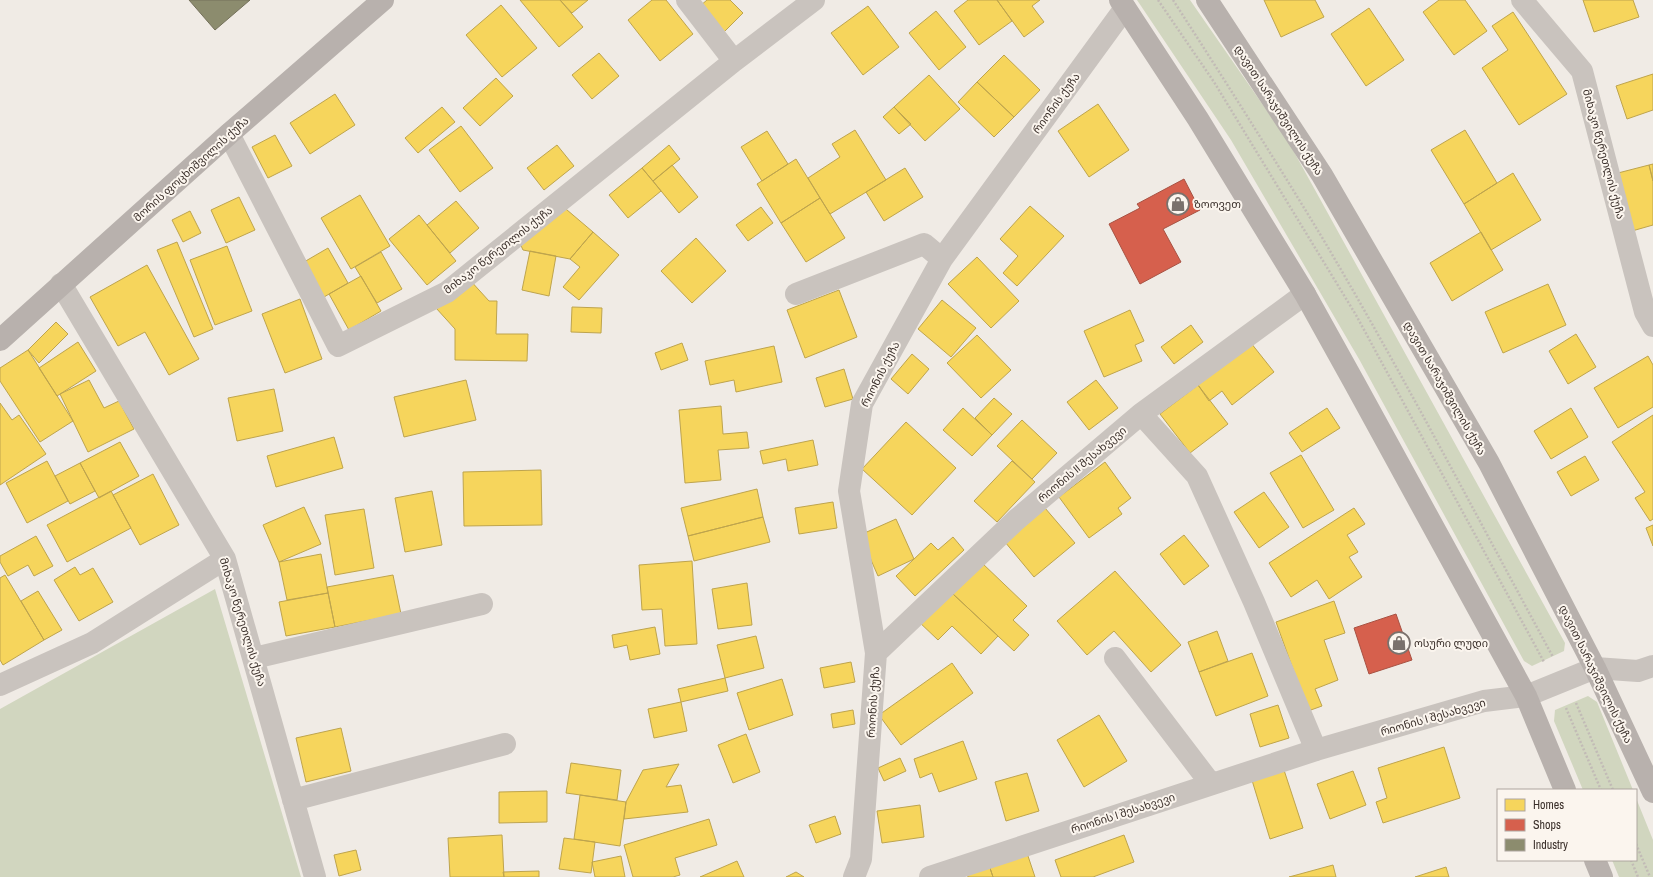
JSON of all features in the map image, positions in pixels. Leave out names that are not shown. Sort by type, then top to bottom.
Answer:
[{"type":"main road","name":"დავით სარაჯიშვილის ქუჩა","points":[[1207,0],[1334,196],[1489,463],[1594,668],[1653,792]]},
{"type":"main road","name":"მორის ფოცხიშვილის ქუჩა","points":[[0,340],[229,134],[380,1]]},
{"type":"main road","points":[[1123,4],[1198,119],[1305,294],[1526,696],[1565,789]]},
{"type":"main road","points":[[1595,861],[1602,877]]},
{"type":"street","points":[[687,0],[734,61]]},
{"type":"street","name":"მიხაკო წერეთლის ქუჩა","points":[[229,134],[338,346],[447,292],[734,61],[814,0]]},
{"type":"street","name":"მიხაკო წერეთლის ქუჩა","points":[[1522,0],[1582,71],[1645,312],[1653,326]]},
{"type":"street","name":"რიონის ქუჩა","points":[[854,877],[861,859],[876,653],[849,491],[862,404],[942,259],[1123,4]]},
{"type":"street","points":[[796,294],[924,244],[942,259]]},
{"type":"street","name":"მიხაკო წერეთლის ქუჩა","points":[[61,284],[225,559],[254,658],[314,877]]},
{"type":"street","name":"რიონის II შესახვევი","points":[[876,653],[1016,520],[1141,414],[1305,294]]},
{"type":"street","points":[[1141,414],[1197,476],[1254,602],[1316,750]]},
{"type":"street","points":[[0,685],[92,643],[225,559]]},
{"type":"street","points":[[254,658],[482,604]]},
{"type":"street","points":[[1115,658],[1211,784]]},
{"type":"street","points":[[1594,668],[1638,671],[1653,666]]},
{"type":"street","name":"რიონის I შესახვევი","points":[[930,877],[1316,750],[1484,701],[1526,696],[1594,668]]},
{"type":"street","points":[[293,800],[505,744]]},
{"type":"path","points":[[1158,0],[1214,82],[1356,315],[1561,682],[1601,789]]},
{"type":"path","points":[[1173,0],[1250,120],[1388,353],[1561,682],[1613,789]]},
{"type":"path","points":[[1637,846],[1650,877]]},
{"type":"path","points":[[1631,861],[1638,877]]},
{"type":"green space","points":[[1137,0],[1190,0],[1288,141],[1565,643],[1564,651],[1532,666],[1524,661],[1359,359],[1231,140]]},
{"type":"green space","points":[[215,589],[301,877],[0,877],[0,709]]},
{"type":"green space","points":[[1588,696],[1597,702],[1633,789],[1583,789],[1554,721],[1555,710]]},
{"type":"green space","points":[[1637,800],[1653,840],[1653,877],[1619,877],[1612,861],[1637,861]]},
{"type":"building: Homes","points":[[520,0],[560,0],[583,27],[559,47]]},
{"type":"building: Homes","points":[[560,0],[588,0],[572,13]]},
{"type":"building: Homes","points":[[652,0],[666,0],[693,34],[660,61],[628,20]]},
{"type":"building: Homes","points":[[707,0],[730,0],[743,13],[724,32],[700,6]]},
{"type":"building: Homes","points":[[968,0],[997,0],[1012,21],[979,45],[954,11]]},
{"type":"building: Homes","points":[[997,0],[1040,0],[1032,6],[1044,22],[1024,37]]},
{"type":"building: Homes","points":[[1264,0],[1315,0],[1324,17],[1281,37]]},
{"type":"building: Homes","points":[[1439,0],[1465,0],[1487,31],[1454,55],[1423,12]]},
{"type":"building: Homes","points":[[1583,0],[1633,0],[1639,17],[1594,32]]},
{"type":"building: Homes","points":[[501,5],[537,48],[502,77],[466,35]]},
{"type":"building: Homes","points":[[868,6],[899,47],[863,75],[831,33]]},
{"type":"building: Homes","points":[[1369,8],[1404,60],[1366,86],[1331,34]]},
{"type":"building: Homes","points":[[936,11],[966,47],[939,70],[909,33]]},
{"type":"building: Homes","points":[[1513,12],[1567,94],[1519,125],[1482,68],[1508,50],[1492,26]]},
{"type":"building: Homes","points":[[599,53],[619,76],[592,99],[572,75]]},
{"type":"building: Homes","points":[[1004,55],[1040,90],[1014,117],[977,82]]},
{"type":"building: Homes","points":[[1653,74],[1653,110],[1627,119],[1616,86]]},
{"type":"building: Homes","points":[[929,75],[960,109],[925,141],[894,107]]},
{"type":"building: Homes","points":[[496,78],[513,96],[480,126],[463,108]]},
{"type":"building: Homes","points":[[977,82],[1014,117],[994,137],[958,102]]},
{"type":"building: Homes","points":[[335,94],[355,125],[310,154],[290,123]]},
{"type":"building: Homes","points":[[1098,104],[1129,150],[1089,177],[1058,131]]},
{"type":"building: Homes","points":[[442,107],[455,122],[418,153],[405,138]]},
{"type":"building: Homes","points":[[894,107],[911,124],[899,134],[883,117]]},
{"type":"building: Homes","points":[[461,126],[493,168],[460,192],[429,150]]},
{"type":"building: Homes","points":[[855,130],[886,180],[830,214],[808,178],[840,157],[832,144]]},
{"type":"building: Homes","points":[[1465,130],[1497,183],[1464,204],[1431,150]]},
{"type":"building: Homes","points":[[767,131],[788,164],[762,181],[741,147]]},
{"type":"building: Homes","points":[[275,135],[292,166],[268,178],[252,147]]},
{"type":"building: Homes","points":[[557,145],[574,166],[544,190],[527,168]]},
{"type":"building: Homes","points":[[669,145],[680,159],[653,181],[642,168]]},
{"type":"building: Homes","points":[[796,159],[820,198],[781,223],[757,184]]},
{"type":"building: Homes","points":[[1653,164],[1653,181],[1649,165]]},
{"type":"building: Homes","points":[[672,165],[698,197],[679,213],[653,181]]},
{"type":"building: Homes","points":[[1649,165],[1653,181],[1653,225],[1632,231],[1618,173]]},
{"type":"building: Homes","points":[[642,168],[661,191],[628,218],[609,195]]},
{"type":"building: Homes","points":[[905,168],[923,197],[884,221],[866,192]]},
{"type":"building: Homes","points":[[1513,173],[1541,220],[1491,250],[1464,204]]},
{"type":"building: Homes","points":[[360,195],[390,246],[351,269],[321,218]]},
{"type":"building: Homes","points":[[239,197],[255,230],[226,243],[211,210]]},
{"type":"building: Homes","points":[[820,198],[845,238],[806,262],[781,223]]},
{"type":"building: Homes","points":[[456,201],[479,228],[450,253],[427,225]]},
{"type":"building: Homes","points":[[560,204],[593,232],[570,259],[523,250],[518,239]]},
{"type":"building: Homes","points":[[1030,206],[1064,236],[1017,286],[1003,273],[1018,256],[1000,239]]},
{"type":"building: Homes","points":[[761,207],[773,223],[748,241],[736,225]]},
{"type":"building: Homes","points":[[190,211],[201,233],[183,242],[172,220]]},
{"type":"building: Homes","points":[[419,215],[456,261],[427,285],[389,239]]},
{"type":"building: Homes","points":[[593,232],[619,255],[579,300],[563,287],[580,267],[570,259]]},
{"type":"building: Homes","points":[[1481,232],[1503,270],[1452,301],[1430,263]]},
{"type":"building: Homes","points":[[696,238],[726,271],[692,303],[661,271]]},
{"type":"building: Homes","points":[[177,242],[213,329],[194,337],[157,250]]},
{"type":"building: Homes","points":[[227,246],[252,311],[215,325],[190,260]]},
{"type":"building: Homes","points":[[328,248],[348,283],[324,297],[304,262]]},
{"type":"building: Homes","points":[[530,251],[556,256],[549,296],[522,290]]},
{"type":"building: Homes","points":[[381,252],[402,289],[377,303],[355,267]]},
{"type":"building: Homes","points":[[977,257],[1019,301],[991,328],[948,284]]},
{"type":"building: Homes","points":[[147,265],[199,359],[169,375],[145,332],[118,346],[90,297]]},
{"type":"building: Homes","points":[[361,276],[381,311],[349,330],[329,294]]},
{"type":"building: Homes","points":[[469,279],[489,301],[497,301],[496,334],[528,334],[527,361],[455,360],[455,329],[436,308]]},
{"type":"building: Homes","points":[[1548,284],[1566,325],[1503,353],[1485,312]]},
{"type":"building: Homes","points":[[839,290],[857,337],[805,358],[787,310]]},
{"type":"building: Homes","points":[[300,299],[322,359],[285,373],[262,314]]},
{"type":"building: Homes","points":[[942,300],[976,328],[951,357],[918,329]]},
{"type":"building: Homes","points":[[572,307],[602,308],[601,333],[571,332]]},
{"type":"building: Homes","points":[[1130,310],[1144,341],[1135,345],[1142,361],[1104,377],[1084,331]]},
{"type":"building: Homes","points":[[56,322],[68,334],[39,363],[28,350]]},
{"type":"building: Homes","points":[[1191,325],[1203,342],[1174,364],[1161,347]]},
{"type":"building: Homes","points":[[1576,334],[1596,367],[1568,384],[1549,351]]},
{"type":"building: Homes","points":[[977,335],[1011,370],[981,398],[947,363]]},
{"type":"building: Homes","points":[[78,342],[96,371],[57,396],[39,368]]},
{"type":"building: Homes","points":[[682,343],[688,360],[661,370],[655,353]]},
{"type":"building: Homes","points":[[1251,343],[1274,372],[1232,405],[1222,391],[1209,401],[1198,385]]},
{"type":"building: Homes","points":[[774,346],[782,382],[736,392],[734,380],[710,385],[705,361]]},
{"type":"building: Homes","points":[[28,350],[73,421],[40,442],[0,381],[0,368]]},
{"type":"building: Homes","points":[[912,354],[929,369],[908,394],[891,379]]},
{"type":"building: Homes","points":[[1648,356],[1653,365],[1653,407],[1618,428],[1594,388]]},
{"type":"building: Homes","points":[[844,369],[853,399],[825,407],[816,378]]},
{"type":"building: Homes","points":[[89,380],[104,408],[119,401],[134,429],[88,452],[60,394]]},
{"type":"building: Homes","points":[[466,380],[476,420],[404,437],[394,397]]},
{"type":"building: Homes","points":[[1096,380],[1118,408],[1089,430],[1067,402]]},
{"type":"building: Homes","points":[[1198,385],[1228,424],[1190,453],[1160,414]]},
{"type":"building: Homes","points":[[274,389],[283,431],[237,441],[228,398]]},
{"type":"building: Homes","points":[[994,398],[1012,414],[992,435],[975,418]]},
{"type":"building: Homes","points":[[0,403],[12,420],[19,415],[46,454],[0,485]]},
{"type":"building: Homes","points":[[721,406],[723,434],[747,432],[749,448],[718,450],[721,480],[685,483],[679,410]]},
{"type":"building: Homes","points":[[963,408],[992,435],[972,456],[943,430]]},
{"type":"building: Homes","points":[[1327,408],[1340,428],[1302,452],[1289,433]]},
{"type":"building: Homes","points":[[1571,408],[1588,437],[1551,459],[1534,431]]},
{"type":"building: Homes","points":[[1653,415],[1653,519],[1650,521],[1635,498],[1645,492],[1612,442]]},
{"type":"building: Homes","points":[[1022,420],[1057,453],[1032,479],[997,446]]},
{"type":"building: Homes","points":[[906,422],[956,468],[912,515],[862,469]]},
{"type":"building: Homes","points":[[334,437],[343,468],[276,487],[267,456]]},
{"type":"building: Homes","points":[[813,440],[818,465],[788,471],[786,459],[763,464],[760,451]]},
{"type":"building: Homes","points":[[120,442],[139,476],[99,498],[80,463]]},
{"type":"building: Homes","points":[[1301,455],[1334,510],[1303,528],[1270,473]]},
{"type":"building: Homes","points":[[1585,456],[1599,480],[1571,496],[1557,472]]},
{"type":"building: Homes","points":[[47,461],[68,501],[27,523],[6,483]]},
{"type":"building: Homes","points":[[1012,461],[1035,482],[997,522],[974,501]]},
{"type":"building: Homes","points":[[1105,462],[1131,498],[1118,508],[1122,514],[1089,538],[1059,497]]},
{"type":"building: Homes","points":[[80,463],[95,491],[70,504],[55,476]]},
{"type":"building: Homes","points":[[541,470],[542,525],[464,526],[463,472]]},
{"type":"building: Homes","points":[[153,474],[179,525],[140,545],[113,495]]},
{"type":"building: Homes","points":[[757,489],[763,517],[688,536],[681,508]]},
{"type":"building: Homes","points":[[111,491],[131,528],[67,562],[47,525]]},
{"type":"building: Homes","points":[[432,491],[442,545],[405,552],[395,498]]},
{"type":"building: Homes","points":[[1264,492],[1289,527],[1259,548],[1234,512]]},
{"type":"building: Homes","points":[[833,502],[837,528],[799,534],[795,508]]},
{"type":"building: Homes","points":[[304,507],[321,544],[279,562],[263,525]]},
{"type":"building: Homes","points":[[1045,508],[1075,543],[1034,577],[1005,542]]},
{"type":"building: Homes","points":[[1354,508],[1365,524],[1347,535],[1358,552],[1349,557],[1362,577],[1329,599],[1317,580],[1291,597],[1269,563]]},
{"type":"building: Homes","points":[[364,509],[374,568],[335,575],[325,515]]},
{"type":"building: Homes","points":[[763,517],[770,542],[694,561],[688,536]]},
{"type":"building: Homes","points":[[896,519],[914,559],[878,576],[860,535]]},
{"type":"building: Homes","points":[[1653,525],[1653,546],[1646,528]]},
{"type":"building: Homes","points":[[1184,535],[1209,566],[1184,585],[1160,554]]},
{"type":"building: Homes","points":[[36,536],[53,566],[34,576],[28,565],[8,576],[0,562],[0,556]]},
{"type":"building: Homes","points":[[953,537],[964,550],[915,596],[896,576],[931,543],[938,550]]},
{"type":"building: Homes","points":[[321,554],[328,593],[287,600],[279,562]]},
{"type":"building: Homes","points":[[692,561],[697,644],[665,646],[662,609],[642,610],[639,565]]},
{"type":"building: Homes","points":[[982,563],[1027,606],[1013,620],[1029,635],[1014,651],[953,594]]},
{"type":"building: Homes","points":[[75,567],[80,575],[93,568],[113,602],[79,621],[54,580]]},
{"type":"building: Homes","points":[[1115,571],[1181,645],[1151,672],[1114,631],[1087,655],[1057,621]]},
{"type":"building: Homes","points":[[5,575],[44,640],[3,665],[0,660],[0,578]]},
{"type":"building: Homes","points":[[393,575],[401,614],[335,627],[327,587]]},
{"type":"building: Homes","points":[[747,583],[752,625],[718,629],[712,589]]},
{"type":"building: Homes","points":[[38,591],[62,630],[44,640],[21,601]]},
{"type":"building: Homes","points":[[328,593],[335,627],[286,636],[279,602]]},
{"type":"building: Homes","points":[[953,594],[998,636],[981,654],[952,626],[938,640],[917,620]]},
{"type":"building: Homes","points":[[1334,601],[1345,633],[1324,640],[1338,680],[1315,689],[1322,706],[1308,711],[1276,622]]},
{"type":"building: Homes","points":[[655,627],[660,654],[630,660],[627,645],[614,648],[612,635]]},
{"type":"building: Homes","points":[[1217,631],[1228,661],[1199,672],[1188,642]]},
{"type":"building: Homes","points":[[756,636],[764,668],[725,678],[717,645]]},
{"type":"building: Homes","points":[[1252,653],[1268,696],[1216,716],[1199,672]]},
{"type":"building: Homes","points":[[851,662],[855,682],[824,688],[820,668]]},
{"type":"building: Homes","points":[[952,663],[973,693],[901,745],[879,715]]},
{"type":"building: Homes","points":[[725,678],[728,691],[681,702],[678,689]]},
{"type":"building: Homes","points":[[782,679],[793,715],[749,730],[737,693]]},
{"type":"building: Homes","points":[[681,702],[687,731],[654,738],[648,709]]},
{"type":"building: Homes","points":[[1278,705],[1289,738],[1260,747],[1250,714]]},
{"type":"building: Homes","points":[[853,710],[855,724],[833,728],[831,714]]},
{"type":"building: Homes","points":[[1099,715],[1127,761],[1084,787],[1057,740]]},
{"type":"building: Homes","points":[[341,728],[351,771],[306,782],[296,738]]},
{"type":"building: Homes","points":[[746,734],[760,772],[733,783],[718,745]]},
{"type":"building: Homes","points":[[963,741],[977,779],[939,792],[932,773],[920,778],[914,759]]},
{"type":"building: Homes","points":[[1444,747],[1460,798],[1383,823],[1376,802],[1387,798],[1378,768]]},
{"type":"building: Homes","points":[[900,758],[906,771],[884,781],[878,768]]},
{"type":"building: Homes","points":[[571,763],[621,770],[617,800],[566,793]]},
{"type":"building: Homes","points":[[679,764],[666,787],[681,785],[688,812],[624,819],[626,802],[643,770]]},
{"type":"building: Homes","points":[[1283,767],[1303,828],[1270,839],[1251,777]]},
{"type":"building: Homes","points":[[1353,771],[1366,805],[1330,819],[1317,784]]},
{"type":"building: Homes","points":[[1027,773],[1039,811],[1006,821],[995,782]]},
{"type":"building: Homes","points":[[547,791],[547,822],[499,823],[499,792]]},
{"type":"building: Homes","points":[[580,795],[626,802],[620,846],[574,839]]},
{"type":"building: Homes","points":[[920,805],[924,837],[882,843],[877,811]]},
{"type":"building: Homes","points":[[835,816],[841,834],[816,843],[809,825]]},
{"type":"building: Homes","points":[[709,819],[717,845],[675,858],[680,875],[673,877],[633,877],[624,845]]},
{"type":"building: Homes","points":[[502,835],[504,877],[450,877],[448,838]]},
{"type":"building: Homes","points":[[1124,835],[1134,862],[1093,877],[1061,877],[1055,860]]},
{"type":"building: Homes","points":[[564,838],[595,842],[591,873],[559,869]]},
{"type":"building: Homes","points":[[356,850],[361,870],[339,876],[334,855]]},
{"type":"building: Homes","points":[[1026,850],[1035,877],[993,877],[988,862]]},
{"type":"building: Homes","points":[[621,856],[625,877],[595,877],[592,862]]},
{"type":"building: Homes","points":[[737,861],[744,877],[700,877]]},
{"type":"building: Homes","points":[[988,862],[993,877],[968,877],[965,869]]},
{"type":"building: Homes","points":[[1333,865],[1336,877],[1289,877]]},
{"type":"building: Homes","points":[[1446,867],[1449,877],[1415,877]]},
{"type":"building: Homes","points":[[539,871],[539,877],[504,877],[503,872]]},
{"type":"building: Homes","points":[[796,872],[804,877],[786,877]]},
{"type":"building: Shops","points":[[1184,179],[1200,210],[1163,229],[1181,262],[1140,284],[1109,224],[1140,208],[1137,204]]},
{"type":"building: Shops","points":[[1396,614],[1412,660],[1369,674],[1354,628]]},
{"type":"building: Industry","points":[[189,0],[250,0],[215,30]]},
{"type":"place","name":"ზოოვეთ","points":[[1178,204]]},
{"type":"place","name":"ოსური ლუდი","points":[[1399,643]]}]
